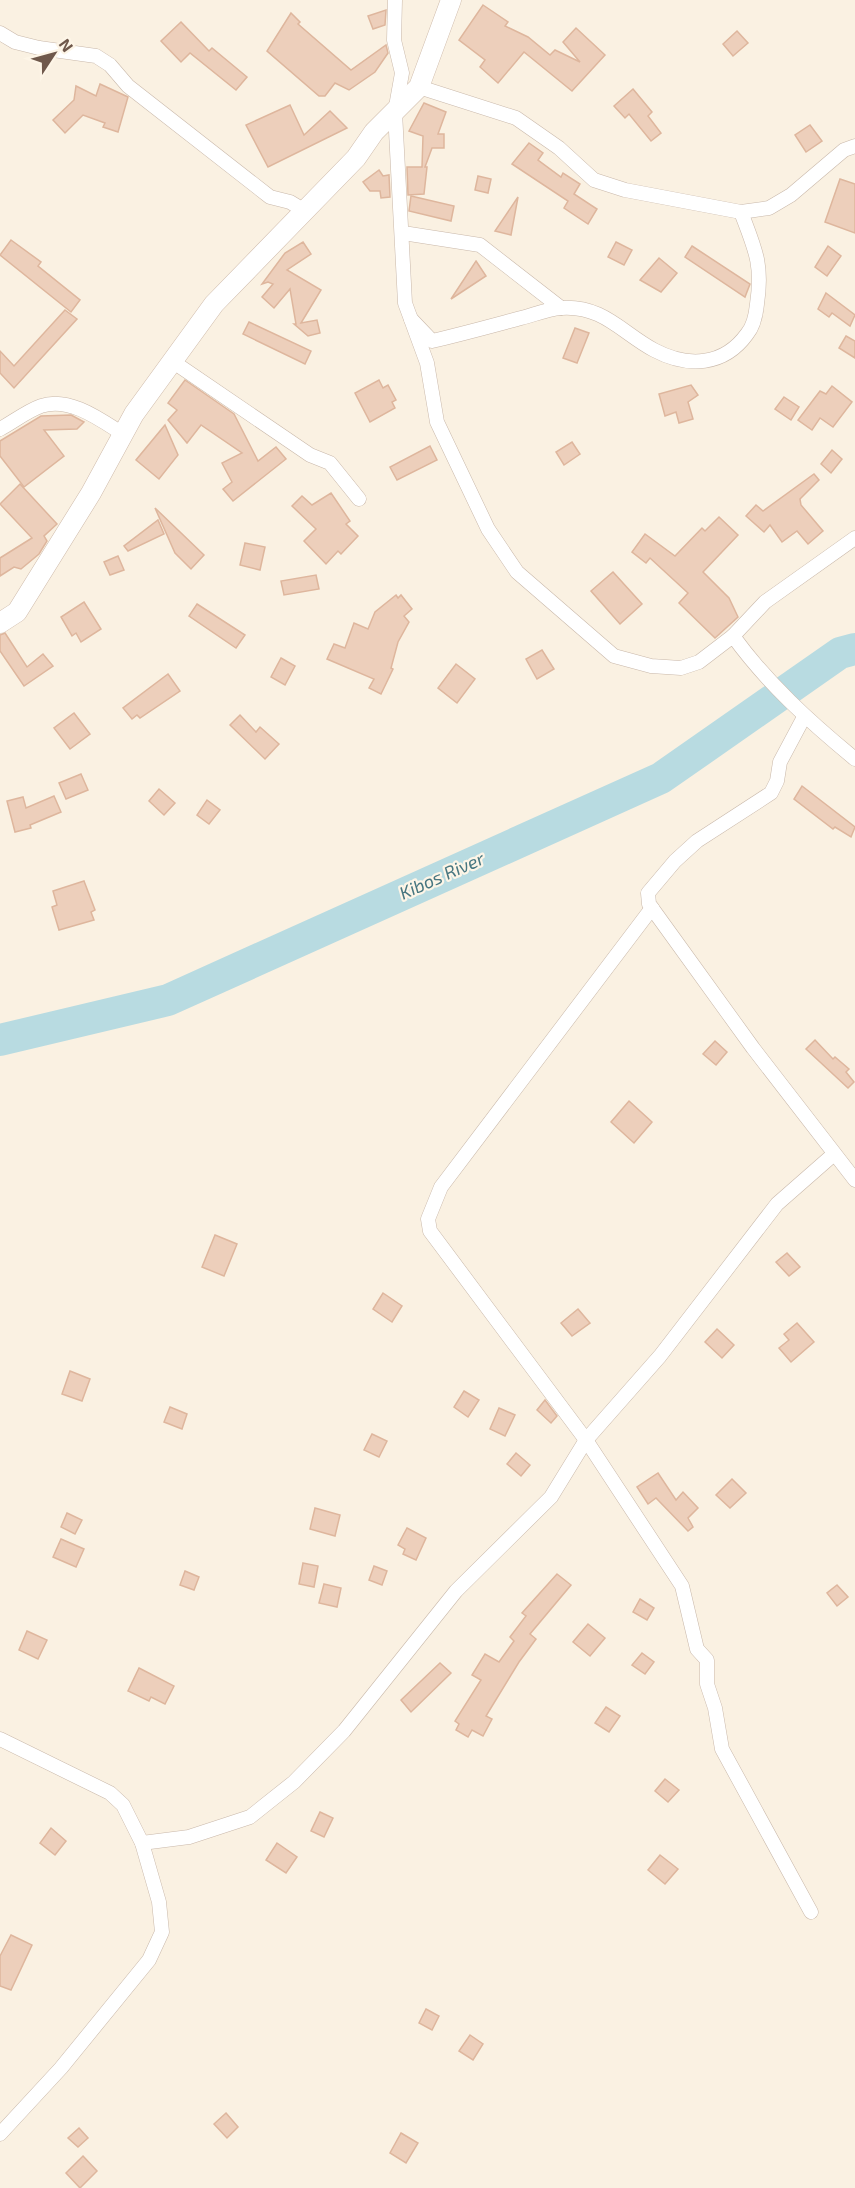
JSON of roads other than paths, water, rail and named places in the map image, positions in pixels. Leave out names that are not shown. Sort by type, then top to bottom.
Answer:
[{"type":"main road","points":[[0,623],[17,612],[91,493],[134,414],[214,304],[305,211],[419,87],[450,0]]},
{"type":"street","points":[[395,0],[394,40],[402,73],[395,112],[405,303],[427,363],[437,422],[488,529],[518,572],[614,656],[651,666],[681,668],[699,662],[733,636],[765,602],[855,538]]},
{"type":"street","points":[[0,33],[15,42],[39,48],[96,56],[110,65],[128,86],[270,196],[290,202],[305,211]]},
{"type":"street","points":[[419,87],[516,118],[559,148],[594,180],[625,190],[741,212],[769,208],[791,195],[844,150],[855,146]]},
{"type":"street","points":[[408,316],[432,341],[561,308],[594,312],[624,328],[653,350],[678,360],[707,363],[727,355],[750,331],[761,277],[758,255],[741,212]]},
{"type":"street","points":[[403,233],[480,245],[561,308]]},
{"type":"street","points":[[172,361],[310,455],[330,463],[359,499]]},
{"type":"street","points":[[0,429],[41,406],[57,405],[87,411],[123,434]]},
{"type":"street","points":[[733,636],[794,707],[855,759]]},
{"type":"street","points":[[804,717],[780,762],[777,781],[771,793],[697,841],[675,861],[648,892],[652,908],[855,1180]]},
{"type":"street","points":[[652,908],[441,1187],[428,1219],[430,1231],[586,1440],[682,1586],[697,1649],[707,1660],[707,1684],[715,1708],[723,1749],[811,1912]]},
{"type":"street","points":[[142,1842],[189,1837],[250,1817],[294,1782],[344,1731],[456,1591],[550,1497],[586,1440],[660,1356],[777,1204],[834,1154]]},
{"type":"street","points":[[0,1739],[110,1793],[123,1805],[142,1842],[159,1902],[162,1932],[149,1960],[61,2068],[0,2134]]},
{"type":"waterway","name":"Kibos River","points":[[0,1040],[168,1000],[661,778],[840,653],[855,649]]}]
